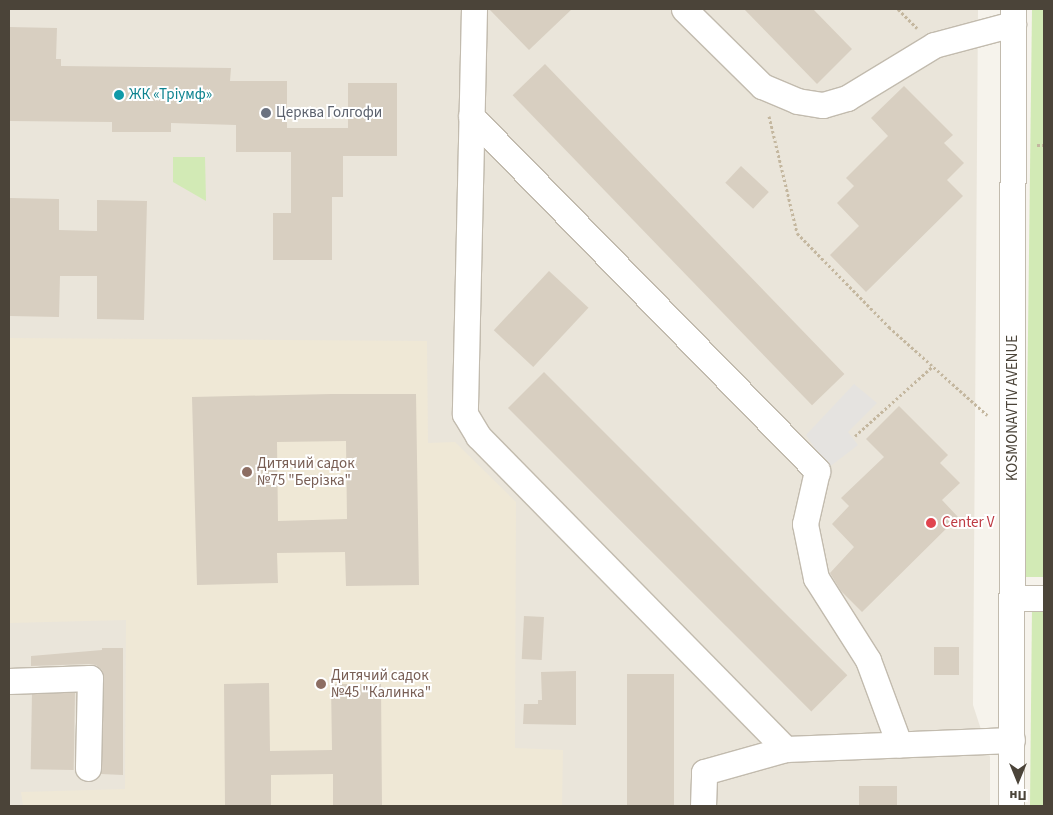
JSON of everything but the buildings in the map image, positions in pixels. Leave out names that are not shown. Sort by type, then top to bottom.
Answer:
[{"type":"street","points":[[474,9],[465,414],[478,436],[786,749]]},
{"type":"street","points":[[684,9],[762,86],[797,101],[823,105],[848,98],[934,45],[1013,16]]},
{"type":"street","name":"KOSMONAVTIV AVENUE","points":[[1011,806],[1013,16]]},
{"type":"street","points":[[471,116],[817,472],[804,524],[816,578],[868,660],[899,744]]},
{"type":"street","points":[[1012,598],[1044,598]]},
{"type":"street","points":[[9,681],[90,678],[88,768]]},
{"type":"street","points":[[703,806],[704,772],[786,749],[1012,740]]},
{"type":"path","points":[[762,86],[797,233],[889,326],[990,417]]},
{"type":"path","points":[[855,436],[933,366]]},
{"type":"shaded area","points":[[9,9],[978,9],[973,705],[990,757],[990,806],[9,806]]},
{"type":"shaded area","name":"Дитячий садок №75 \"Берізка\"","points":[[9,338],[427,341],[428,443],[455,442],[516,502],[515,748],[563,750],[562,806],[23,806],[21,792],[125,789],[126,620],[9,623]]},
{"type":"shaded area","points":[[854,384],[877,403],[848,432],[858,445],[828,468],[806,435]]},
{"type":"green space","points":[[1032,9],[1044,9],[1044,577],[1025,577]]},
{"type":"green space","points":[[173,157],[205,157],[206,201],[173,182]]},
{"type":"green space","points":[[1032,607],[1044,607],[1044,806],[1030,806]]},
{"type":"place","name":"ЖК «Тріумф»","points":[[119,95]]},
{"type":"place","name":"Церква Голгофи","points":[[266,113]]},
{"type":"place","name":"Дитячий садок №75 \"Берізка\"","points":[[247,472]]},
{"type":"place","name":"Center V","points":[[931,523]]},
{"type":"place","name":"Дитячий садок №45 \"Калинка\"","points":[[321,684]]}]
